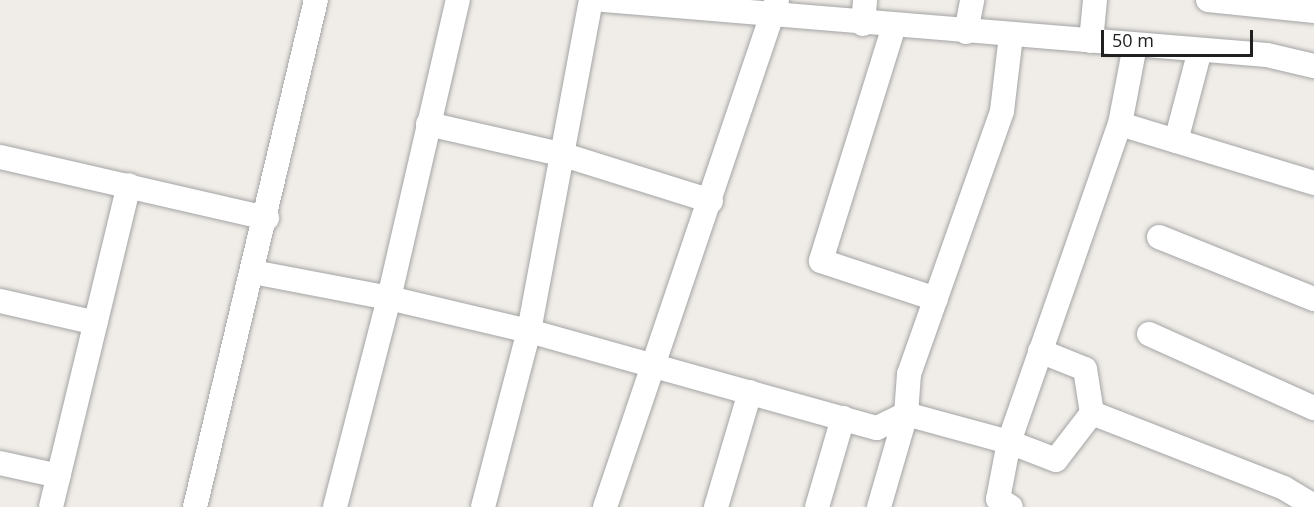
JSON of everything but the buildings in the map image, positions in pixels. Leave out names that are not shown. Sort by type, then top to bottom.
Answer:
[{"type":"street","points":[[195,507],[267,218],[316,0]]},
{"type":"street","points":[[335,507],[389,297],[458,0]]},
{"type":"street","points":[[483,507],[529,331],[564,155],[591,0]]},
{"type":"street","points":[[604,0],[864,12],[894,26],[1266,55],[1314,66]]},
{"type":"street","points":[[966,32],[972,0]]},
{"type":"street","points":[[1092,41],[1095,0]]},
{"type":"street","points":[[1208,0],[1314,11]]},
{"type":"street","points":[[605,507],[776,7]]},
{"type":"street","points":[[894,26],[820,261],[936,298]]},
{"type":"street","points":[[879,507],[906,414],[909,374],[1002,111],[1011,35]]},
{"type":"street","points":[[1011,507],[998,499],[1009,442],[1120,124],[1135,45]]},
{"type":"street","points":[[1176,141],[1200,50]]},
{"type":"street","points":[[428,124],[564,155],[711,201]]},
{"type":"street","points":[[1120,124],[1314,183]]},
{"type":"street","points":[[0,157],[267,218]]},
{"type":"street","points":[[51,507],[129,185]]},
{"type":"street","points":[[1159,237],[1314,299]]},
{"type":"street","points":[[253,272],[389,297],[529,331],[877,428],[906,414],[1009,442],[1056,460],[1092,413],[1085,369],[1040,351]]},
{"type":"street","points":[[0,302],[96,322]]},
{"type":"street","points":[[1149,334],[1314,408]]},
{"type":"street","points":[[716,507],[750,392]]},
{"type":"street","points":[[1092,413],[1284,488],[1314,506]]},
{"type":"street","points":[[817,507],[843,418]]},
{"type":"street","points":[[0,463],[59,476]]}]
